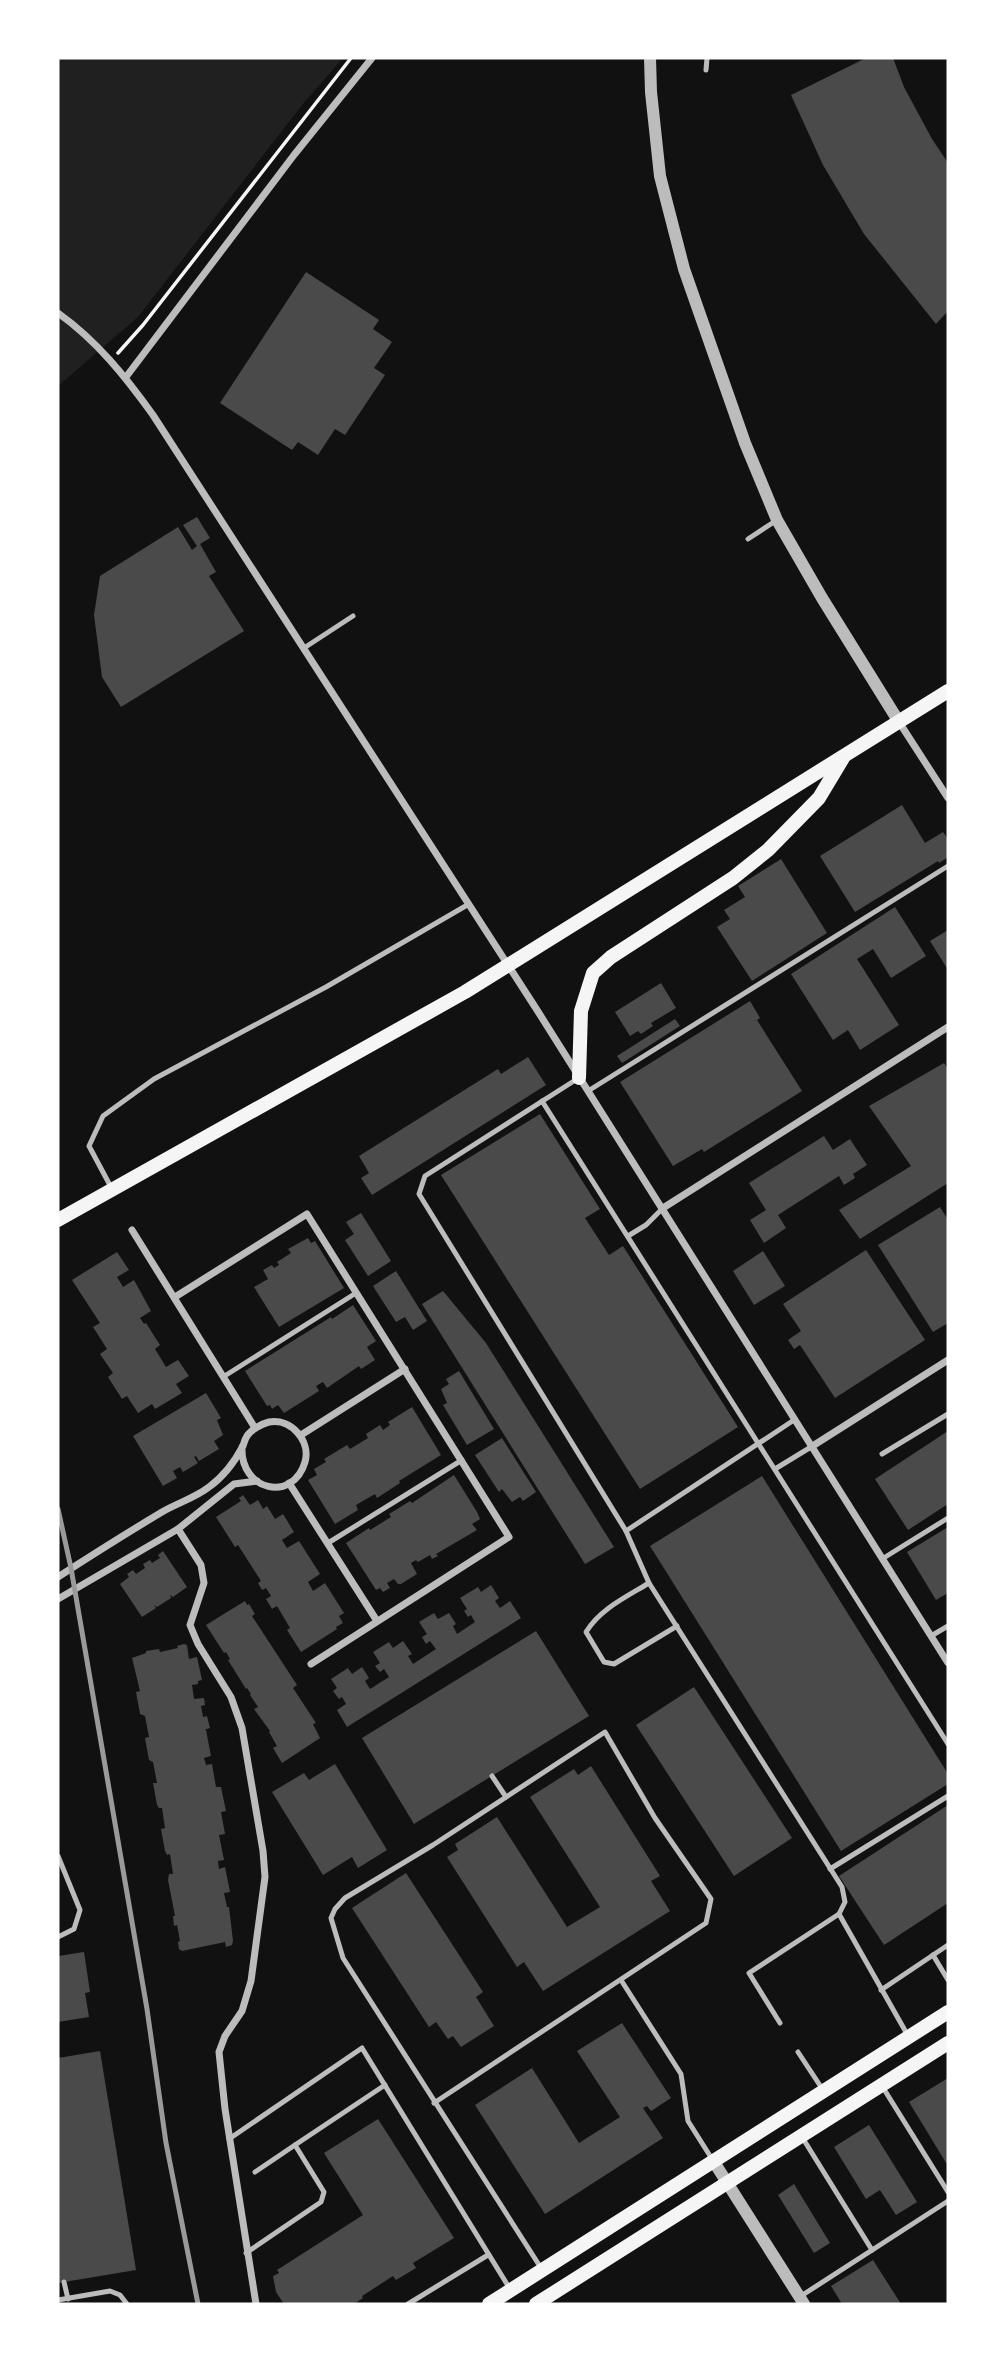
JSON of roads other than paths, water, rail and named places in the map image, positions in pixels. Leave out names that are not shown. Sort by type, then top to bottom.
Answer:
[{"type":"main road","points":[[58,1220],[465,992],[948,691]]},
{"type":"main road","points":[[579,1078],[582,1011],[593,973],[611,957],[733,878],[768,850],[819,798],[844,756]]},
{"type":"main road","points":[[489,2304],[948,2012]]},
{"type":"main road","points":[[536,2304],[948,2043]]},
{"type":"street","points":[[126,377],[294,155],[372,58]]},
{"type":"street","points":[[650,58],[660,176],[684,269],[745,443],[777,520],[822,598],[948,798]]},
{"type":"street","points":[[58,313],[78,327],[126,377],[153,415],[663,1208],[948,1663]]},
{"type":"street","points":[[663,1208],[948,1027]]},
{"type":"street","points":[[175,1297],[307,1214],[509,1537],[311,1664]]},
{"type":"street","points":[[132,1230],[255,1428]]},
{"type":"street","points":[[811,1447],[948,1360]]},
{"type":"street","points":[[301,1435],[405,1368]]},
{"type":"street","points":[[58,1577],[165,1510],[207,1489],[223,1474],[247,1435],[255,1428],[269,1422],[291,1426],[301,1435],[306,1448],[306,1460],[301,1473],[289,1483],[280,1487],[261,1484],[245,1469],[242,1447]]},
{"type":"street","points":[[58,1599],[178,1529],[234,1484],[257,1481]]},
{"type":"street","points":[[289,1483],[377,1621]]},
{"type":"street","points":[[178,1529],[201,1565],[204,1583],[190,1625],[198,1644],[231,1697],[242,1728],[263,1851],[265,1877],[251,1981],[242,2011],[225,2036],[219,2052],[229,2140],[256,2304]]},
{"type":"street","points":[[713,2162],[801,2301]]},
{"type":"lane","points":[[706,70],[707,58]]},
{"type":"lane","points":[[748,539],[777,520]]},
{"type":"lane","points":[[304,648],[353,616]]},
{"type":"lane","points":[[588,1091],[948,866]]},
{"type":"lane","points":[[112,1190],[89,1146],[103,1116],[154,1079],[326,987],[469,904]]},
{"type":"lane","points":[[579,1078],[425,1176],[419,1194],[626,1531],[649,1583],[842,1886],[845,1902],[839,1914],[749,1973],[780,2023]]},
{"type":"lane","points":[[542,1101],[948,1744]]},
{"type":"lane","points":[[628,1236],[646,1225],[663,1208]]},
{"type":"lane","points":[[223,1377],[356,1293]]},
{"type":"lane","points":[[882,1454],[948,1414]]},
{"type":"lane","points":[[626,1531],[794,1420]]},
{"type":"lane","points":[[775,1469],[811,1447]]},
{"type":"lane","points":[[328,1544],[462,1460]]},
{"type":"lane","points":[[882,1559],[948,1518]]},
{"type":"lane","points":[[649,1583],[610,1606],[592,1622],[586,1632],[596,1650],[604,1662],[614,1664],[677,1626]]},
{"type":"lane","points":[[931,1636],[948,1626]]},
{"type":"lane","points":[[434,2104],[706,1923],[711,1899],[655,1818],[605,1732],[345,1898],[331,1918],[343,1958],[434,2104],[542,2270]]},
{"type":"lane","points":[[492,1776],[506,1797]]},
{"type":"lane","points":[[831,1869],[948,1796]]},
{"type":"lane","points":[[58,1856],[80,1910],[74,1928],[58,1937]]},
{"type":"lane","points":[[839,1914],[909,2037]]},
{"type":"lane","points":[[881,1990],[948,1945]]},
{"type":"lane","points":[[933,1955],[948,1980]]},
{"type":"lane","points":[[621,1980],[681,2074],[688,2121],[713,2162]]},
{"type":"lane","points":[[229,2140],[362,2048],[511,2290]]},
{"type":"lane","points":[[798,2052],[824,2092]]},
{"type":"lane","points":[[255,2172],[385,2085]]},
{"type":"lane","points":[[881,2086],[948,2192]]},
{"type":"lane","points":[[802,2137],[873,2250]]},
{"type":"lane","points":[[247,2253],[321,2202],[324,2192],[295,2145]]},
{"type":"lane","points":[[801,2301],[948,2202]]},
{"type":"lane","points":[[408,2304],[488,2255]]},
{"type":"lane","points":[[64,2282],[68,2299]]},
{"type":"lane","points":[[58,2301],[110,2291],[120,2295],[127,2304]]},
{"type":"railway","points":[[58,1509],[71,1568],[147,2009],[166,2143],[198,2304]]}]
